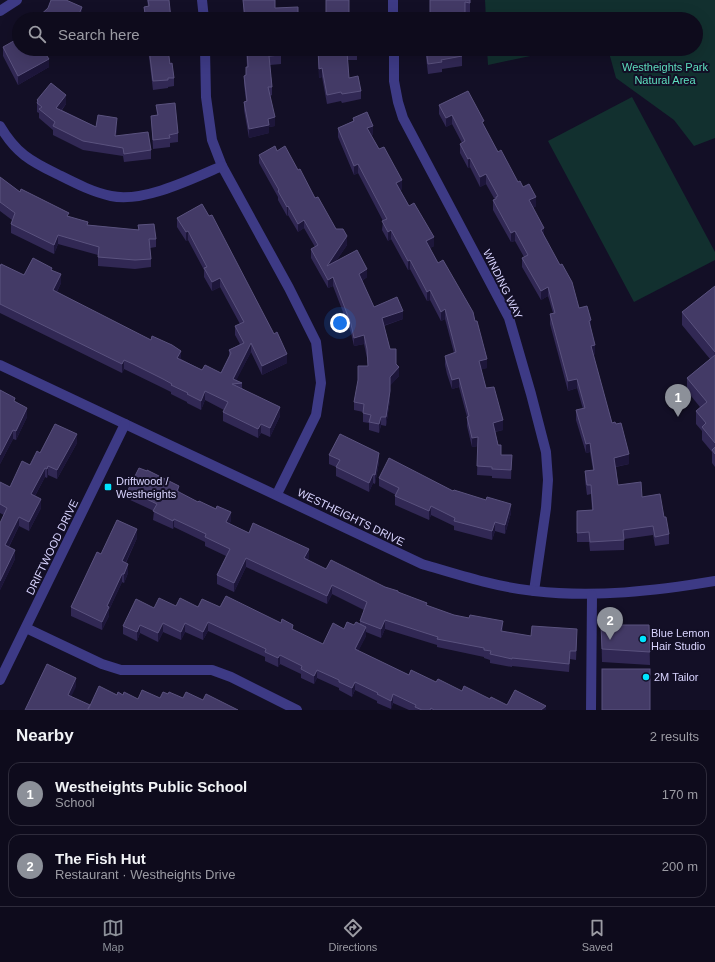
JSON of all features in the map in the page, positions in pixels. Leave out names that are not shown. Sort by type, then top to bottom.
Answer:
[{"type":"street","points":[[0,11],[17,0]]},
{"type":"street","points":[[202,0],[203,12]]},
{"type":"street","points":[[393,0],[393,12]]},
{"type":"street","points":[[206,56],[206,97],[212,140],[222,166],[290,288],[316,342],[321,382],[316,415],[276,494]]},
{"type":"street","name":"WINDING WAY","points":[[394,56],[394,81],[403,118],[509,318],[531,394],[546,452],[548,480],[545,516],[534,591]]},
{"type":"street","points":[[0,126],[14,148],[34,163],[87,189],[113,196],[139,196],[165,190],[222,166]]},
{"type":"street","name":"WESTHEIGHTS DRIVE","points":[[0,365],[422,564],[474,580],[534,591],[592,595],[647,592],[715,581]]},
{"type":"street","name":"DRIFTWOOD DRIVE","points":[[0,680],[125,424]]},
{"type":"street","points":[[592,595],[592,710]]},
{"type":"street","points":[[26,628],[102,664],[120,670],[212,670],[297,710]]},
{"type":"green space","name":"Westheights Park Natural Area","points":[[485,0],[715,0],[715,138],[694,146],[674,120],[616,78],[610,56],[703,56],[703,12],[486,12]]},
{"type":"green space","points":[[487,56],[530,56],[488,65]]},
{"type":"green space","points":[[632,97],[715,252],[715,260],[634,302],[548,141]]},
{"type":"building","points":[[51,0],[66,0],[82,7],[80,12],[44,12],[48,8]]},
{"type":"building","points":[[148,0],[169,0],[170,12],[145,12],[144,7],[149,6]]},
{"type":"building","points":[[243,0],[275,0],[275,8],[298,7],[298,12],[244,12]]},
{"type":"building","points":[[326,0],[349,0],[349,12],[326,12]]},
{"type":"building","points":[[430,0],[470,0],[470,3],[465,2],[465,12],[430,12]]},
{"type":"building","points":[[12,42],[12,56],[47,56],[49,59],[18,76],[3,47]]},
{"type":"building","points":[[150,56],[169,56],[170,64],[172,63],[174,78],[153,81]]},
{"type":"building","points":[[247,56],[269,56],[272,87],[268,87],[275,117],[268,119],[269,125],[249,129],[244,102],[247,101],[244,76],[246,75],[246,67],[248,67]]},
{"type":"building","points":[[318,56],[347,56],[349,78],[358,76],[361,91],[342,94],[341,92],[327,95],[322,68],[319,69]]},
{"type":"building","points":[[427,56],[462,56],[441,60],[442,62],[428,64]]},
{"type":"building","points":[[51,83],[66,95],[56,108],[96,127],[98,115],[117,118],[115,136],[148,132],[151,150],[124,154],[123,148],[83,141],[53,126],[55,122],[39,109],[42,107],[37,103],[37,100]]},
{"type":"building","points":[[468,91],[498,152],[501,150],[518,182],[520,181],[523,187],[529,184],[536,197],[529,200],[544,228],[541,230],[560,265],[562,264],[572,282],[579,308],[587,306],[595,345],[591,346],[612,423],[621,423],[629,454],[614,458],[618,485],[641,482],[642,497],[660,494],[669,534],[655,537],[653,526],[623,530],[624,540],[590,542],[589,532],[577,533],[577,511],[593,510],[591,485],[587,485],[585,471],[594,470],[590,443],[586,444],[576,410],[585,408],[577,379],[568,381],[550,314],[555,313],[548,287],[541,291],[522,258],[528,255],[515,231],[511,233],[493,200],[498,196],[486,174],[480,177],[470,158],[468,159],[460,144],[465,141],[452,115],[446,118],[439,105]]},
{"type":"building","points":[[175,103],[178,133],[169,135],[170,138],[153,140],[151,116],[158,115],[156,105]]},
{"type":"building","points":[[367,112],[373,126],[367,128],[379,149],[384,147],[402,180],[396,183],[409,206],[414,203],[434,237],[426,241],[438,263],[443,260],[473,312],[475,321],[477,321],[487,359],[479,361],[486,388],[494,387],[503,420],[493,423],[498,445],[501,445],[501,455],[512,455],[511,470],[492,469],[492,467],[477,466],[478,437],[472,438],[467,417],[469,416],[459,378],[452,380],[445,356],[456,352],[445,309],[441,312],[430,290],[427,292],[410,260],[408,261],[391,230],[388,232],[382,221],[387,219],[358,164],[354,166],[338,128],[354,121],[353,118]]},
{"type":"building","points":[[275,146],[277,151],[285,146],[298,170],[300,169],[315,198],[318,197],[336,229],[343,229],[347,236],[327,266],[357,250],[367,269],[359,274],[374,307],[397,297],[403,311],[382,318],[390,349],[396,349],[396,364],[399,367],[390,377],[390,391],[386,417],[381,417],[379,424],[369,422],[371,415],[363,413],[364,404],[354,402],[358,380],[358,366],[368,366],[364,335],[354,338],[351,324],[333,277],[328,280],[311,249],[318,245],[304,220],[298,224],[288,206],[287,207],[259,155]]},
{"type":"building","points":[[0,177],[20,192],[21,189],[69,213],[67,216],[88,222],[87,225],[139,230],[138,225],[154,224],[156,239],[149,239],[151,259],[135,260],[98,257],[99,247],[58,235],[54,245],[11,224],[15,213],[0,202]]},
{"type":"building","points":[[202,204],[209,216],[212,215],[274,334],[277,332],[287,354],[262,366],[251,343],[233,379],[242,383],[232,384],[280,407],[270,428],[261,424],[258,429],[223,412],[228,402],[205,391],[201,401],[133,364],[124,360],[122,364],[0,304],[1,264],[24,275],[33,258],[52,268],[51,270],[61,274],[53,290],[151,340],[152,336],[172,345],[181,351],[177,358],[202,370],[205,365],[221,373],[231,353],[229,350],[244,343],[235,326],[244,322],[220,278],[212,282],[204,268],[207,267],[188,231],[186,232],[177,218]]},
{"type":"building","points":[[715,286],[715,352],[682,312]]},
{"type":"building","points":[[715,355],[715,443],[702,427],[706,423],[696,411],[707,402],[687,378]]},
{"type":"building","points":[[0,390],[15,398],[14,401],[27,408],[16,431],[13,430],[0,455]]},
{"type":"building","points":[[55,424],[77,434],[57,470],[48,466],[47,469],[45,468],[31,494],[41,499],[29,522],[19,517],[5,545],[15,550],[0,581],[0,523],[7,508],[0,504],[0,482],[10,487],[22,461],[30,465],[37,451],[40,453]]},
{"type":"building","points":[[340,434],[379,453],[375,475],[373,474],[369,483],[336,467],[340,460],[329,455]]},
{"type":"building","points":[[715,447],[715,454],[712,450]]},
{"type":"building","points":[[389,458],[453,491],[454,490],[486,500],[487,497],[511,504],[505,525],[495,522],[492,531],[454,521],[455,518],[431,506],[429,511],[395,496],[399,488],[379,478]]},
{"type":"building","points":[[139,468],[147,470],[179,486],[177,491],[198,502],[199,501],[216,509],[217,506],[231,512],[226,522],[249,533],[253,523],[309,549],[304,558],[326,569],[331,560],[385,587],[427,603],[426,605],[454,615],[469,618],[470,615],[503,621],[501,631],[531,636],[532,626],[577,629],[576,651],[570,651],[569,664],[512,659],[490,654],[491,651],[484,650],[484,648],[437,639],[438,637],[385,620],[381,629],[360,621],[367,602],[332,585],[327,596],[246,558],[234,583],[217,575],[230,549],[205,537],[206,534],[174,519],[173,521],[153,511],[157,504],[128,490]]},
{"type":"building","points":[[117,520],[137,529],[122,561],[128,564],[107,606],[109,607],[102,622],[71,607],[97,552],[101,554]]},
{"type":"building","points":[[226,596],[281,623],[282,619],[293,625],[292,629],[323,644],[333,623],[344,629],[347,622],[354,625],[356,622],[366,627],[355,649],[409,675],[411,670],[436,682],[438,679],[462,691],[464,686],[490,699],[491,697],[507,705],[515,690],[546,706],[541,710],[434,710],[431,708],[430,710],[422,710],[415,707],[416,705],[393,694],[391,701],[355,682],[352,688],[317,670],[314,676],[301,669],[302,666],[280,655],[278,658],[265,652],[266,649],[208,622],[203,632],[185,623],[181,632],[163,623],[158,633],[140,625],[137,632],[123,626],[136,599],[154,608],[159,598],[176,606],[180,598],[198,607],[202,599],[220,607]]},
{"type":"building","points":[[601,625],[649,625],[650,652],[602,649]]},
{"type":"building","points":[[47,664],[76,678],[68,695],[90,705],[87,710],[25,710]]},
{"type":"building","points":[[602,669],[650,669],[650,710],[602,710]]},
{"type":"building","points":[[99,686],[117,695],[118,692],[123,695],[124,692],[138,699],[142,690],[160,698],[163,692],[168,694],[169,692],[183,698],[186,692],[203,700],[206,694],[238,710],[88,710]]},
{"type":"place","name":"Westheights Public School","points":[[678,417]]},
{"type":"place","name":"Driftwood / Westheights","points":[[108,487]]},
{"type":"place","name":"Blue Lemon Hair Studio","points":[[643,639]]},
{"type":"place","name":"The Fish Hut","points":[[610,640]]},
{"type":"place","name":"2M Tailor","points":[[646,677]]}]
